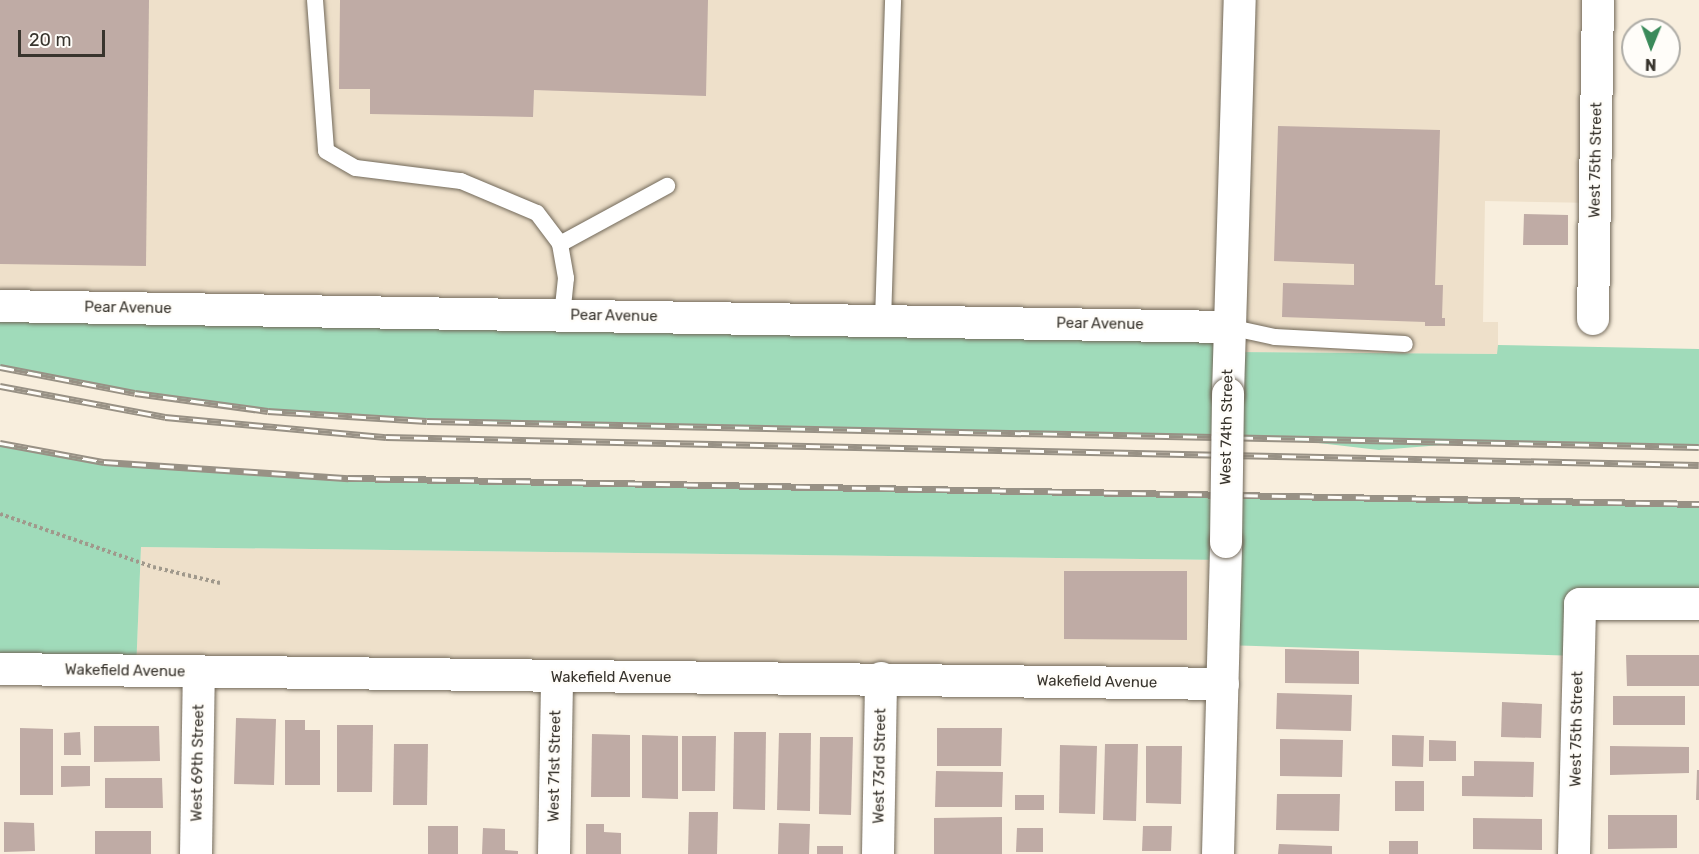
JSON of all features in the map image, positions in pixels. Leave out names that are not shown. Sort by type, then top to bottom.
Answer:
[{"type":"street","name":"West 74th Street","points":[[1218,854],[1229,327],[1239,0]]},
{"type":"street","name":"West 75th Street","points":[[1593,320],[1599,0]]},
{"type":"street","name":"Pear Avenue","points":[[0,306],[1229,327]]},
{"type":"street","name":"West 75th Street","points":[[1574,854],[1580,604],[1699,604]]},
{"type":"street","name":"Wakefield Avenue","points":[[0,669],[557,679],[881,678],[1222,684]]},
{"type":"street","name":"West 69th Street","points":[[196,854],[199,672]]},
{"type":"street","name":"West 73rd Street","points":[[878,854],[881,678]]},
{"type":"street","name":"West 71st Street","points":[[554,854],[557,679]]},
{"type":"lane","points":[[315,0],[326,151],[356,168],[461,181],[537,213],[560,244],[566,279],[562,315]]},
{"type":"lane","points":[[883,321],[893,0]]},
{"type":"lane","points":[[560,244],[668,186]]},
{"type":"lane","points":[[1229,327],[1275,337],[1405,344]]},
{"type":"path","points":[[0,514],[153,567],[220,583]]},
{"type":"shaded area","points":[[0,0],[1598,0],[1595,203],[1485,201],[1483,322],[1498,322],[1498,354],[1228,352],[0,306]]},
{"type":"shaded area","points":[[141,547],[1225,560],[1223,684],[136,671]]},
{"type":"green space","points":[[0,306],[1229,327],[1229,352],[1497,354],[1498,345],[1699,349],[1699,447],[1479,442],[1379,450],[1284,439],[601,427],[268,411],[135,393],[0,367]]},
{"type":"green space","points":[[0,443],[104,462],[348,478],[1699,504],[1699,604],[1580,604],[1579,656],[1224,645],[1225,560],[141,547],[136,671],[0,669]]},
{"type":"building","points":[[0,0],[149,0],[146,266],[0,264]]},
{"type":"building","points":[[340,0],[708,0],[706,96],[534,90],[533,117],[370,114],[370,89],[339,89]]},
{"type":"building","points":[[1278,126],[1440,130],[1435,285],[1443,285],[1442,318],[1445,318],[1445,326],[1425,326],[1425,322],[1282,317],[1283,283],[1354,285],[1354,264],[1274,261]]},
{"type":"building","points":[[1524,214],[1568,215],[1568,245],[1523,245]]},
{"type":"building","points":[[1064,571],[1187,571],[1187,640],[1064,639]]},
{"type":"building","points":[[1285,649],[1359,651],[1359,684],[1285,683]]},
{"type":"building","points":[[1626,655],[1699,655],[1699,686],[1627,686]]},
{"type":"building","points":[[1277,693],[1352,695],[1351,731],[1276,729]]},
{"type":"building","points":[[1613,696],[1685,696],[1685,725],[1613,725]]},
{"type":"building","points":[[1502,702],[1542,704],[1541,738],[1501,737]]},
{"type":"building","points":[[236,718],[276,719],[274,785],[234,784]]},
{"type":"building","points":[[285,720],[305,720],[305,730],[320,730],[320,785],[285,785]]},
{"type":"building","points":[[337,725],[373,725],[372,792],[337,792]]},
{"type":"building","points":[[94,726],[159,726],[160,761],[94,762]]},
{"type":"building","points":[[20,728],[53,729],[53,795],[20,795]]},
{"type":"building","points":[[937,728],[1002,728],[1001,766],[937,766]]},
{"type":"building","points":[[80,732],[81,755],[64,755],[64,733]]},
{"type":"building","points":[[734,732],[766,732],[765,810],[733,809]]},
{"type":"building","points":[[779,733],[811,733],[810,811],[777,810]]},
{"type":"building","points":[[592,734],[630,735],[630,797],[591,797]]},
{"type":"building","points":[[642,735],[678,736],[678,799],[642,798]]},
{"type":"building","points":[[1392,735],[1424,736],[1423,767],[1392,766]]},
{"type":"building","points":[[682,736],[716,736],[715,791],[682,791]]},
{"type":"building","points":[[820,737],[853,737],[851,815],[819,814]]},
{"type":"building","points":[[1280,739],[1343,740],[1342,777],[1280,776]]},
{"type":"building","points":[[1429,740],[1456,741],[1456,761],[1429,761]]},
{"type":"building","points":[[394,744],[428,744],[427,805],[393,805]]},
{"type":"building","points":[[1105,744],[1138,744],[1136,821],[1103,820]]},
{"type":"building","points":[[1060,745],[1097,746],[1095,814],[1059,813]]},
{"type":"building","points":[[1146,746],[1182,746],[1181,804],[1146,803]]},
{"type":"building","points":[[1610,746],[1689,747],[1689,773],[1610,775]]},
{"type":"building","points":[[1474,761],[1534,762],[1533,797],[1462,796],[1462,776],[1474,776]]},
{"type":"building","points":[[61,766],[90,766],[90,786],[61,787]]},
{"type":"building","points":[[1697,770],[1699,770],[1699,800],[1696,800]]},
{"type":"building","points":[[936,771],[1003,772],[1002,807],[935,807]]},
{"type":"building","points":[[105,778],[162,778],[163,808],[105,808]]},
{"type":"building","points":[[1395,781],[1424,781],[1424,811],[1395,811]]},
{"type":"building","points":[[1277,794],[1340,794],[1339,831],[1276,830]]},
{"type":"building","points":[[1015,795],[1044,795],[1044,810],[1015,810]]},
{"type":"building","points":[[689,812],[718,812],[717,854],[688,854]]},
{"type":"building","points":[[1608,815],[1677,815],[1677,848],[1608,849]]},
{"type":"building","points":[[1002,817],[1002,854],[934,854],[934,818]]},
{"type":"building","points":[[1473,818],[1542,819],[1542,850],[1473,849]]},
{"type":"building","points":[[4,822],[34,823],[35,851],[4,852]]},
{"type":"building","points":[[779,823],[810,824],[809,854],[778,854]]},
{"type":"building","points":[[586,824],[604,824],[604,832],[621,833],[621,854],[586,854]]},
{"type":"building","points":[[428,826],[458,826],[458,854],[428,854]]},
{"type":"building","points":[[1143,826],[1172,826],[1171,851],[1142,851]]},
{"type":"building","points":[[483,828],[505,829],[505,850],[518,851],[518,854],[482,854]]},
{"type":"building","points":[[1017,828],[1043,828],[1043,852],[1016,852]]},
{"type":"building","points":[[95,831],[151,831],[151,854],[95,854]]},
{"type":"building","points":[[1389,841],[1418,841],[1418,854],[1389,854]]},
{"type":"building","points":[[1279,844],[1332,846],[1332,854],[1278,854]]},
{"type":"building","points":[[817,846],[843,846],[843,854],[817,854]]},
{"type":"railway","points":[[0,367],[135,393],[268,411],[427,421],[1699,447]]},
{"type":"railway","points":[[0,386],[165,417],[386,437],[1699,465]]},
{"type":"railway","points":[[0,443],[104,462],[348,478],[1699,504]]}]
